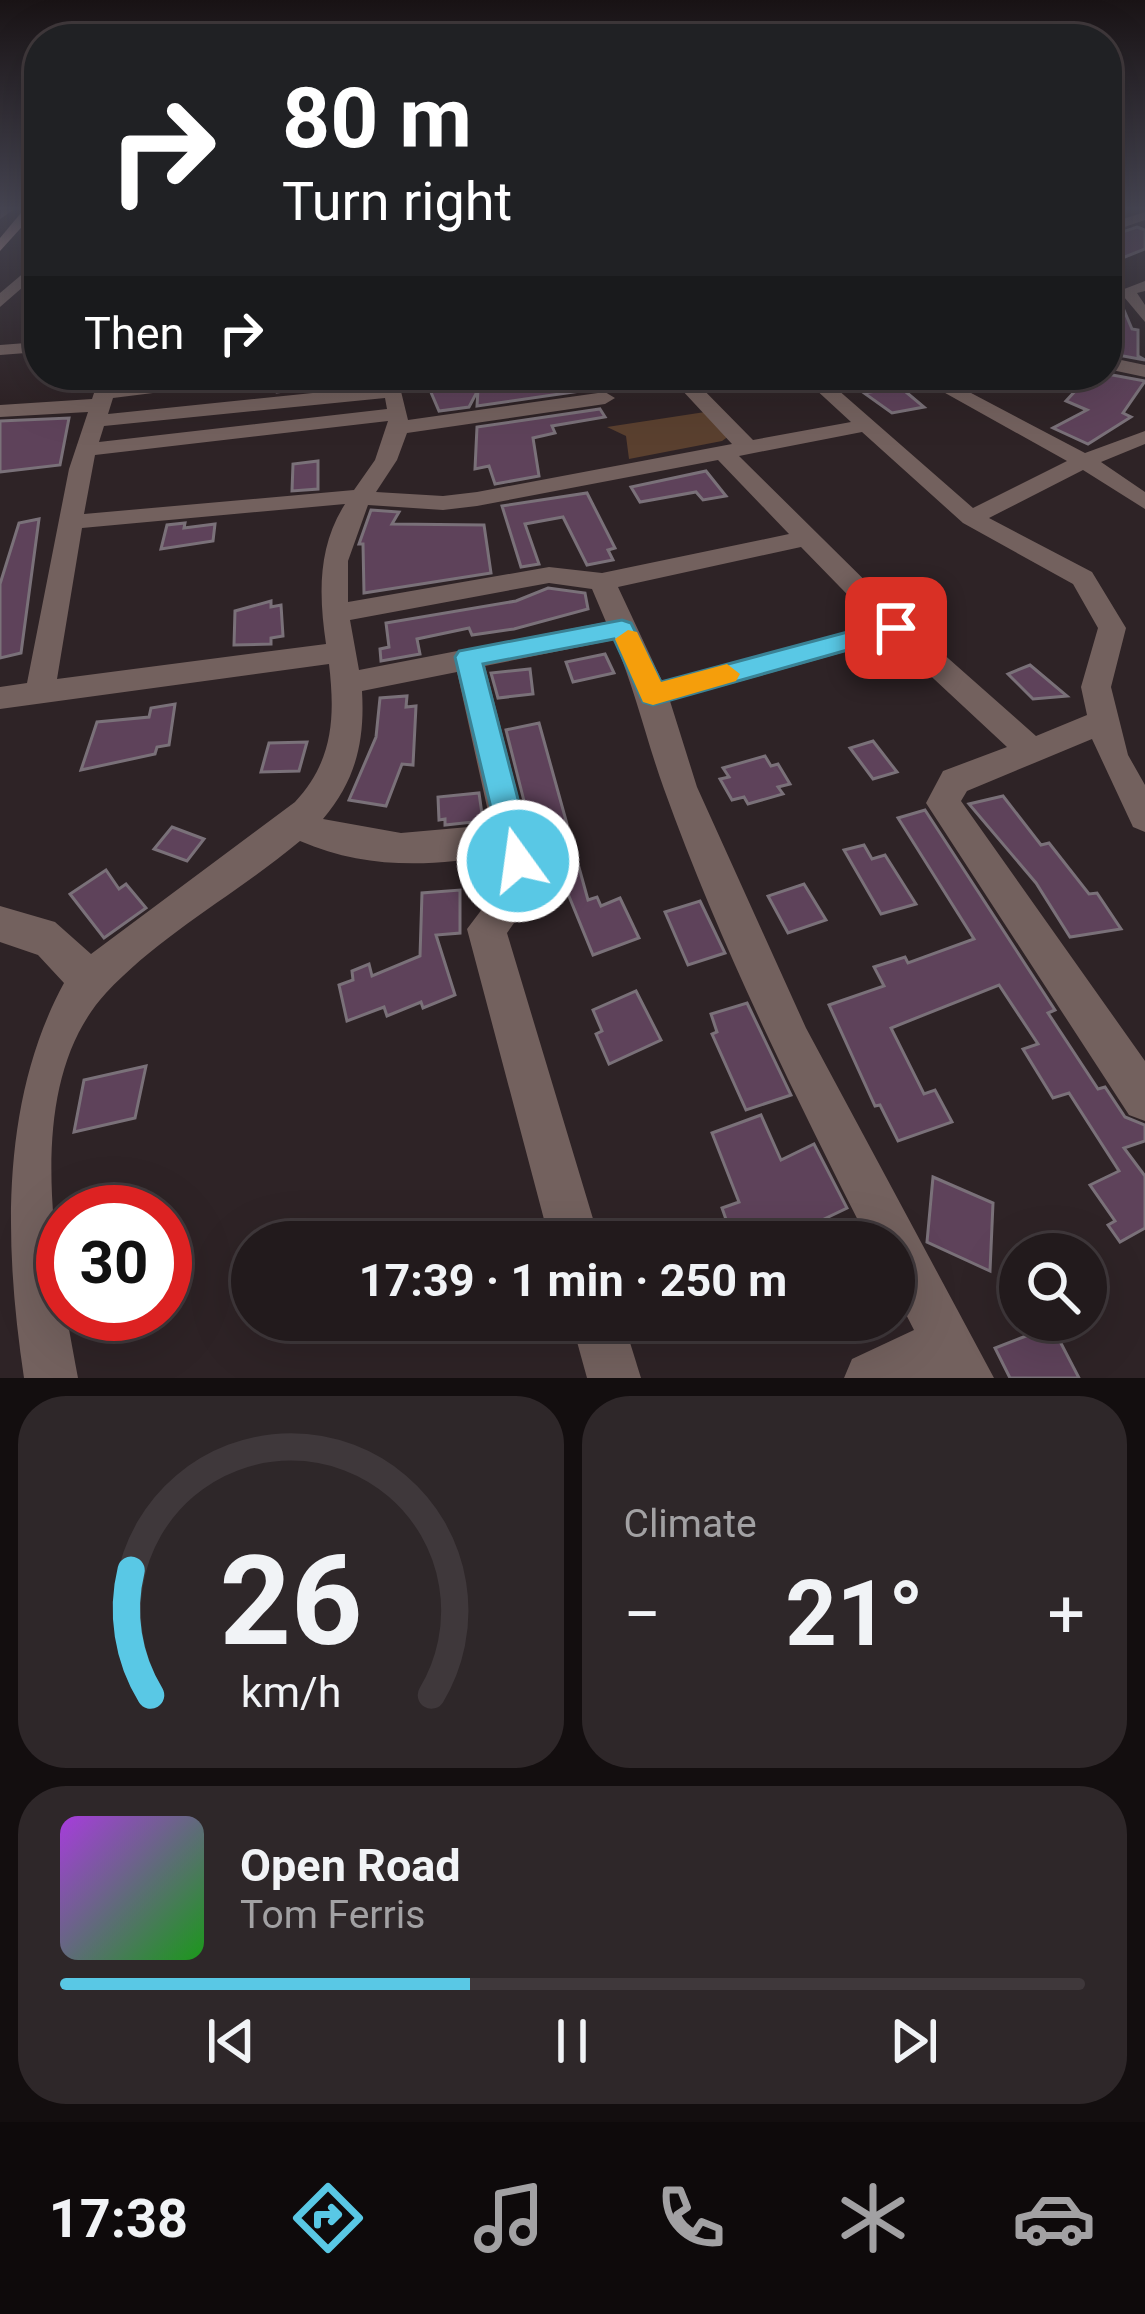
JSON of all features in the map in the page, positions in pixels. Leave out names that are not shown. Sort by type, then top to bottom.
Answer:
[{"type":"street","points":[[0,304],[24,280]]},
{"type":"street","points":[[1139,291],[1145,316]]},
{"type":"street","points":[[0,304],[20,305]]},
{"type":"street","points":[[0,410],[154,390]]},
{"type":"street","points":[[103,398],[397,394],[599,399],[591,390]]},
{"type":"street","points":[[690,390],[806,538],[896,628],[1033,751]]},
{"type":"street","points":[[826,390],[971,518],[1083,578],[1112,628],[1096,687],[1112,756],[1145,817]]},
{"type":"street","points":[[951,390],[1084,461],[1145,502]]},
{"type":"street","points":[[86,450],[397,394]]},
{"type":"street","points":[[51,1378],[9,1189],[21,1104],[48,1034],[87,983],[294,822],[333,779],[349,725],[332,614],[332,568],[344,526],[389,464],[397,394]]},
{"type":"street","points":[[40,693],[86,450],[103,398]]},
{"type":"street","points":[[72,522],[366,496],[443,503],[477,500],[863,426]]},
{"type":"street","points":[[971,518],[1084,461],[1145,437]]},
{"type":"street","points":[[332,614],[549,575],[602,582],[806,538]]},
{"type":"street","points":[[602,582],[653,694],[680,787],[791,1042],[958,1360],[871,1378]]},
{"type":"street","points":[[653,694],[896,628]]},
{"type":"street","points":[[0,698],[468,657],[622,629]]},
{"type":"street","points":[[468,657],[524,884],[486,929],[569,1221]]},
{"type":"street","points":[[1104,721],[955,781],[943,803],[1145,1099]]},
{"type":"street","points":[[294,822],[332,841],[392,851],[512,837]]},
{"type":"street","points":[[0,924],[38,929],[65,950],[87,983]]},
{"type":"street","points":[[603,1341],[614,1378]]},
{"type":"shaded area","points":[[705,412],[729,436],[629,459],[626,436],[607,427]]},
{"type":"building","points":[[1122,305],[1132,329],[1138,330],[1138,356],[1145,360],[1122,356]]},
{"type":"building","points":[[1122,377],[1145,381],[1123,413],[1131,417],[1088,444],[1053,428],[1087,410],[1066,401],[1076,390],[1122,390]]},
{"type":"building","points":[[430,390],[478,390],[469,407],[439,411]]},
{"type":"building","points":[[478,390],[587,390],[477,406]]},
{"type":"building","points":[[904,390],[924,407],[892,413],[864,393]]},
{"type":"building","points":[[600,409],[605,417],[552,426],[555,433],[533,438],[539,476],[495,484],[489,466],[475,469],[477,427]]},
{"type":"building","points":[[69,418],[60,465],[0,472],[0,421]]},
{"type":"building","points":[[318,461],[318,489],[292,491],[293,464]]},
{"type":"building","points":[[706,471],[726,496],[703,500],[696,492],[640,502],[631,487]]},
{"type":"building","points":[[587,493],[615,548],[608,550],[613,560],[587,565],[563,517],[525,524],[539,564],[521,567],[502,506]]},
{"type":"building","points":[[371,510],[399,512],[392,524],[484,525],[491,573],[364,593],[363,544],[359,544]]},
{"type":"building","points":[[39,519],[21,653],[0,658],[0,584],[19,523]]},
{"type":"building","points":[[185,523],[184,528],[215,524],[213,541],[161,549],[167,525]]},
{"type":"building","points":[[548,588],[585,593],[588,609],[514,629],[472,635],[469,628],[417,639],[420,654],[381,661],[380,649],[389,647],[386,623],[516,601]]},
{"type":"building","points":[[271,601],[271,607],[281,605],[283,636],[271,638],[271,644],[234,645],[235,611]]},
{"type":"building","points":[[605,654],[614,673],[573,682],[566,662]]},
{"type":"building","points":[[1030,665],[1067,696],[1033,699],[1008,674]]},
{"type":"building","points":[[530,669],[533,694],[498,698],[491,673]]},
{"type":"building","points":[[407,696],[406,707],[416,706],[413,765],[402,764],[386,806],[349,800],[376,737],[380,698]]},
{"type":"building","points":[[175,704],[169,745],[157,747],[155,754],[81,770],[97,722],[149,717],[151,708]]},
{"type":"building","points":[[539,723],[588,900],[597,897],[601,906],[620,898],[639,938],[593,955],[566,889],[541,893],[545,884],[506,730]]},
{"type":"building","points":[[873,741],[897,772],[873,779],[850,748]]},
{"type":"building","points":[[307,742],[299,771],[261,772],[269,743]]},
{"type":"building","points":[[765,756],[771,766],[778,764],[790,784],[778,787],[783,794],[748,804],[744,797],[732,800],[720,779],[729,777],[723,768]]},
{"type":"building","points":[[479,793],[483,821],[445,825],[445,819],[439,820],[438,797]]},
{"type":"building","points":[[1003,796],[1041,845],[1049,843],[1089,894],[1097,893],[1121,929],[1070,937],[1036,883],[969,804]]},
{"type":"building","points":[[925,810],[1055,1010],[1048,1013],[1098,1089],[1105,1087],[1125,1117],[1145,1125],[1145,1141],[1124,1148],[1145,1176],[1145,1228],[1120,1242],[1108,1225],[1115,1221],[1090,1185],[1119,1171],[1069,1093],[1053,1098],[1023,1049],[1038,1044],[999,985],[891,1028],[924,1094],[935,1090],[952,1122],[898,1141],[880,1105],[875,1106],[829,1005],[884,986],[874,967],[905,957],[908,963],[974,939],[898,818]]},
{"type":"building","points":[[172,827],[204,839],[187,861],[154,849]]},
{"type":"building","points":[[864,845],[872,859],[885,855],[916,904],[881,914],[844,850]]},
{"type":"building","points":[[106,870],[119,889],[126,884],[146,908],[104,938],[70,894]]},
{"type":"building","points":[[804,884],[826,920],[788,933],[768,896]]},
{"type":"building","points":[[460,890],[460,933],[436,935],[455,995],[423,1008],[421,1002],[387,1016],[384,1007],[347,1021],[339,985],[353,980],[352,971],[369,964],[372,976],[420,956],[422,893]]},
{"type":"building","points":[[700,901],[725,953],[688,965],[665,912]]},
{"type":"building","points":[[636,991],[661,1040],[609,1064],[596,1034],[602,1031],[593,1010]]},
{"type":"building","points":[[747,1003],[791,1095],[746,1110],[712,1034],[717,1032],[711,1014]]},
{"type":"building","points":[[146,1066],[135,1118],[74,1132],[84,1080]]},
{"type":"building","points":[[761,1115],[781,1160],[814,1144],[847,1208],[820,1221],[727,1221],[722,1208],[739,1202],[712,1133]]},
{"type":"building","points":[[933,1177],[993,1203],[990,1271],[927,1242]]},
{"type":"building","points":[[1013,1341],[1060,1341],[1079,1378],[1010,1378],[995,1348]]},
{"type":"slow traffic","points":[[628,639],[653,694],[727,674]]},
{"type":"route","points":[[518,861],[468,657],[622,629],[653,694],[896,628]]}]
